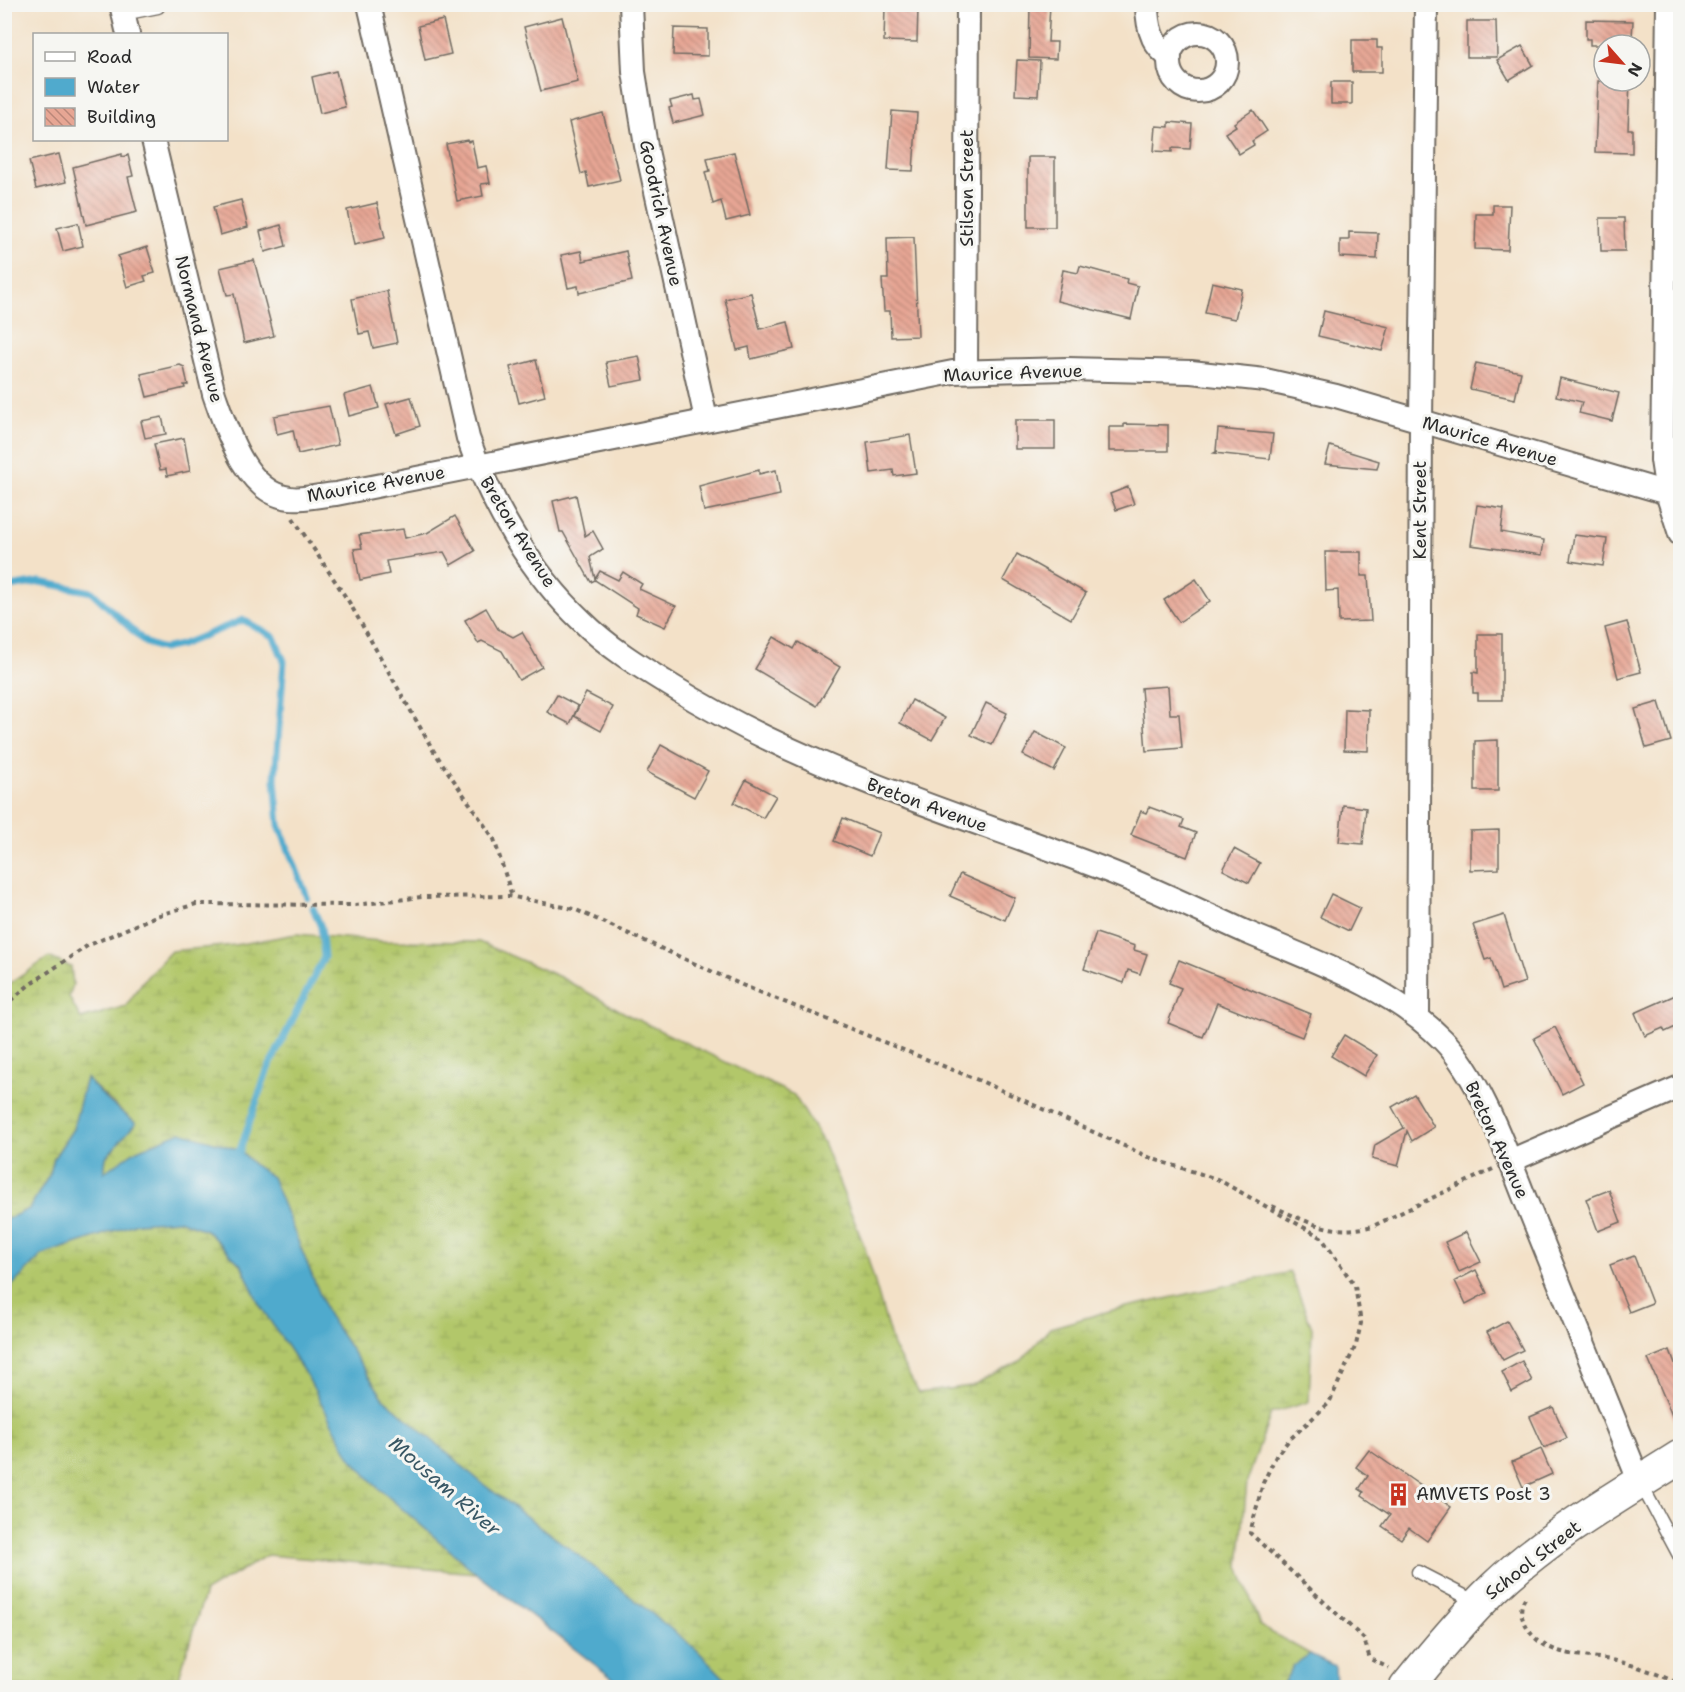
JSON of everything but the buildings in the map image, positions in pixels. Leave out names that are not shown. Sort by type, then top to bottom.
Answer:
[{"type":"street","name":"Breton Avenue","points":[[369,4],[452,375],[477,465],[509,525],[558,596],[613,648],[692,699],[811,760],[878,789],[1098,867],[1342,974],[1418,1016],[1448,1045],[1476,1089],[1510,1161],[1640,1483]]},
{"type":"street","name":"Goodrich Avenue","points":[[631,4],[634,72],[646,146],[706,419]]},
{"type":"street","name":"Stilson Street","points":[[966,371],[969,4]]},
{"type":"street","points":[[1147,4],[1151,35],[1157,48],[1170,57]]},
{"type":"street","name":"Kent Street","points":[[1418,1016],[1420,421],[1426,4]]},
{"type":"street","points":[[1668,4],[1662,460],[1667,493],[1680,534]]},
{"type":"street","name":"Normand Avenue","points":[[153,141],[222,419],[246,466],[263,485],[283,497]]},
{"type":"street","name":"Maurice Avenue","points":[[283,497],[291,499],[336,494],[706,419],[966,371],[1066,369],[1212,374],[1265,380],[1336,396],[1667,493]]},
{"type":"street","points":[[1510,1161],[1680,1087]]},
{"type":"street","name":"School Street","points":[[1411,1682],[1479,1603],[1525,1562],[1553,1540],[1680,1457]]},
{"type":"lane","points":[[124,18],[158,7]]},
{"type":"lane","points":[[1640,1483],[1680,1557]]},
{"type":"lane","points":[[1418,1572],[1479,1603]]},
{"type":"path","points":[[283,497],[296,525],[349,602],[433,750],[494,839],[512,897]]},
{"type":"path","points":[[4,1006],[29,985],[87,946],[156,916],[196,904],[355,905],[422,897],[512,897],[574,909],[742,985],[982,1082],[1153,1159],[1217,1179],[1324,1228],[1354,1231],[1373,1226],[1510,1161]]},
{"type":"path","points":[[1256,1198],[1321,1237],[1355,1286],[1361,1323],[1356,1345],[1329,1403],[1288,1441],[1276,1456],[1263,1483],[1250,1533],[1364,1639],[1370,1659],[1411,1682]]},
{"type":"path","points":[[1525,1562],[1537,1578],[1522,1604],[1521,1616],[1534,1638],[1561,1651],[1621,1662],[1680,1684]]},
{"type":"green space","points":[[296,934],[381,941],[479,942],[560,977],[630,1016],[794,1095],[823,1142],[865,1248],[893,1346],[919,1393],[971,1386],[1022,1360],[1050,1328],[1113,1310],[1290,1272],[1312,1328],[1309,1402],[1271,1413],[1247,1482],[1239,1566],[1260,1626],[1310,1654],[1294,1665],[1281,1687],[733,1687],[697,1650],[586,1561],[483,1484],[384,1399],[328,1315],[272,1177],[254,1165],[240,1150],[222,1145],[137,1150],[104,1173],[106,1157],[135,1123],[86,1079],[73,1129],[54,1158],[50,1174],[29,1209],[5,1220],[5,987],[49,957],[71,967],[73,984],[69,997],[81,1019],[126,1006],[143,981],[171,951],[235,945]]},
{"type":"green space","points":[[178,1220],[206,1230],[242,1266],[259,1304],[308,1377],[351,1457],[376,1486],[476,1573],[267,1555],[205,1592],[176,1687],[5,1687],[4,1293],[42,1255],[137,1223]]},
{"type":"water","name":"Mousam River","points":[[86,1078],[109,1102],[136,1123],[106,1157],[104,1172],[137,1150],[181,1132],[240,1150],[254,1165],[272,1177],[328,1315],[384,1399],[483,1484],[586,1561],[697,1650],[733,1687],[624,1687],[476,1573],[376,1486],[350,1457],[308,1378],[259,1304],[242,1266],[206,1230],[178,1220],[137,1223],[42,1255],[5,1293],[5,1220],[29,1209],[50,1174],[54,1158],[73,1129]]},
{"type":"water","points":[[1310,1654],[1335,1666],[1336,1687],[1281,1687],[1294,1665]]},
{"type":"waterway","points":[[4,588],[40,582],[92,592],[146,643],[163,649],[181,645],[243,620],[274,637],[284,661],[275,779],[279,825],[307,897]]},
{"type":"waterway","points":[[234,1156],[240,1150],[267,1071],[324,957],[321,927],[313,908]]},
{"type":"place","name":"AMVETS Post 3","points":[[1398,1494]]}]
